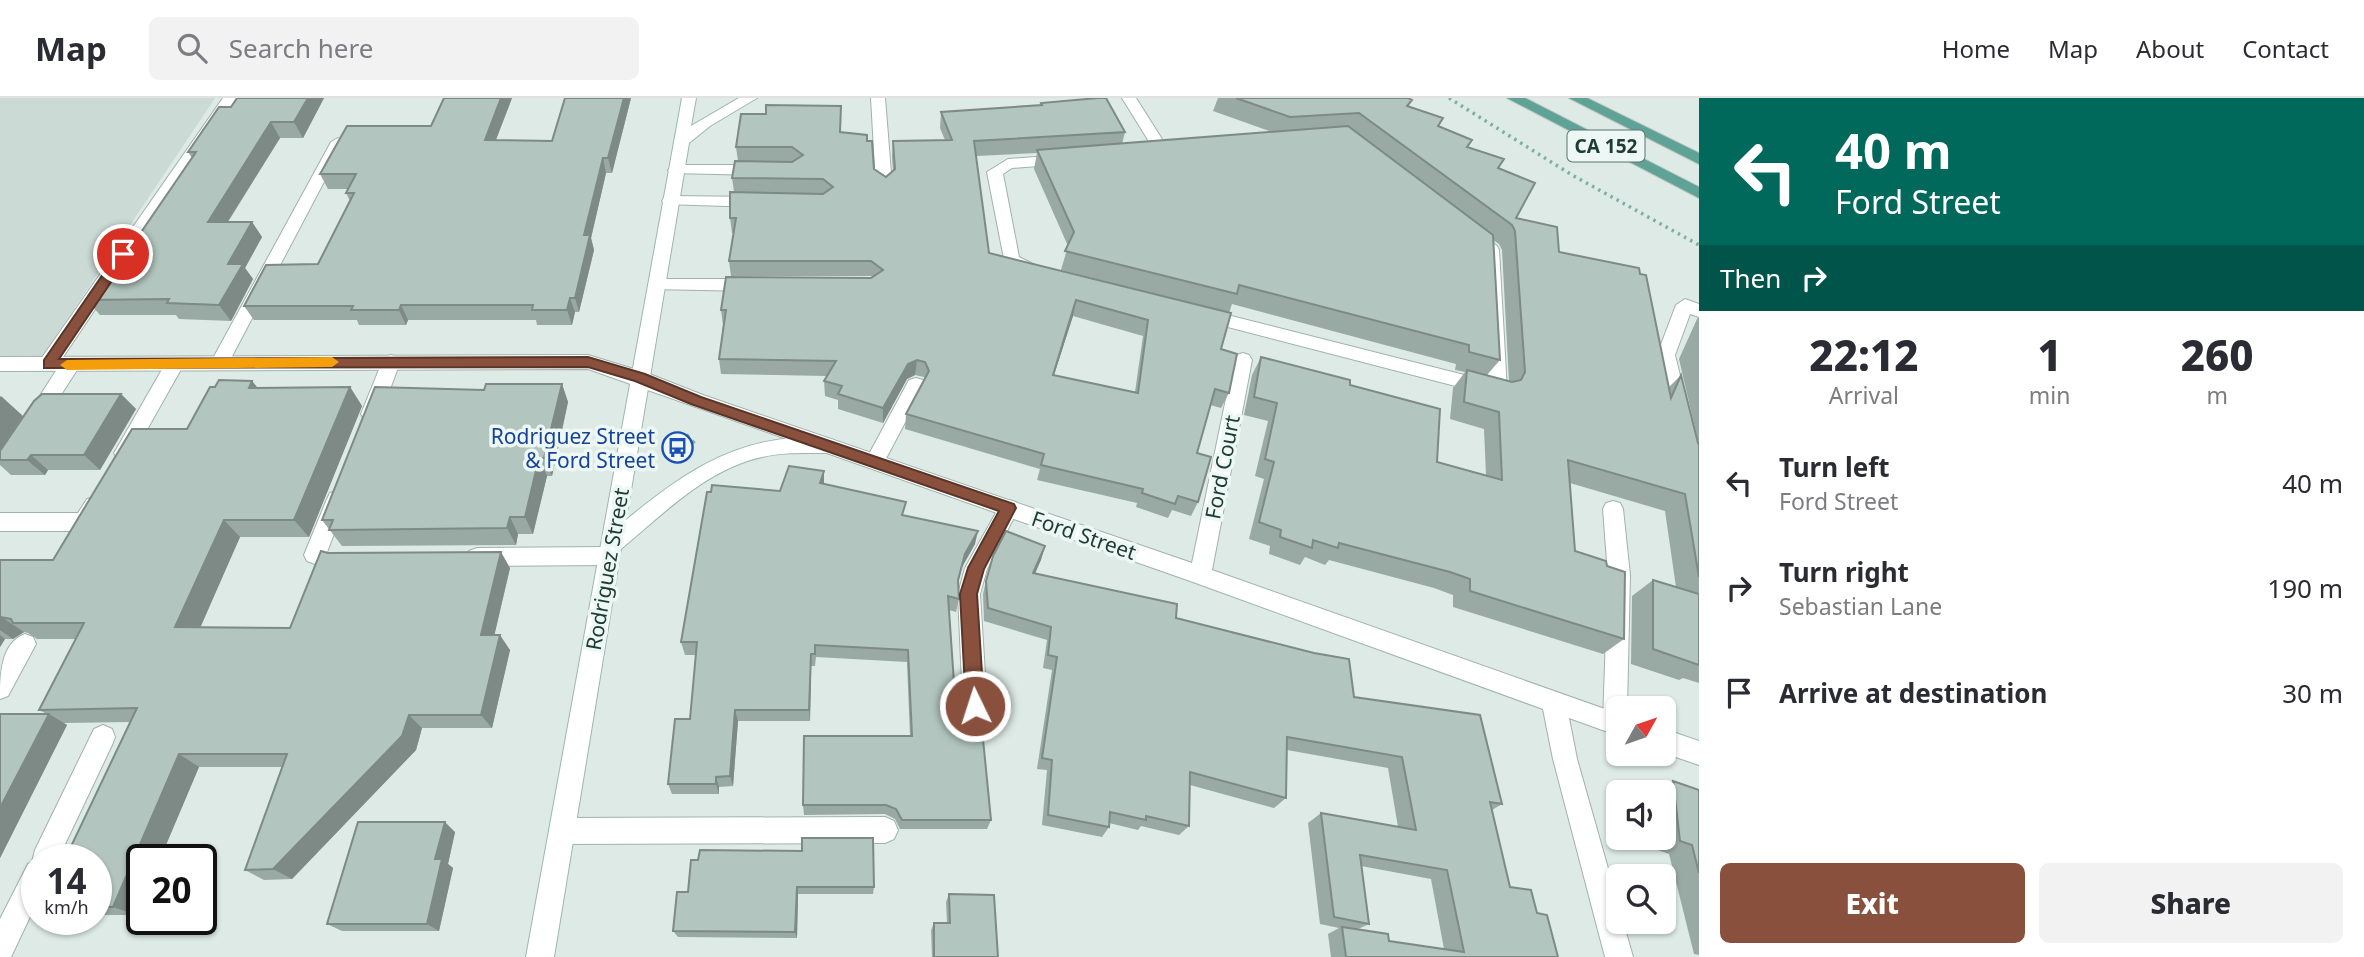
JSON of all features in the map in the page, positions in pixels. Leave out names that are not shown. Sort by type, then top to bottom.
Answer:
[{"type":"main road","name":"CA 152","points":[[1514,98],[1699,193]]},
{"type":"main road","name":"CA 152","points":[[1576,98],[1699,159]]},
{"type":"street","points":[[48,364],[230,98]]},
{"type":"street","name":"Rodriguez Street","points":[[540,957],[689,98]]},
{"type":"street","points":[[680,143],[697,127],[750,98]]},
{"type":"street","points":[[878,98],[884,185]]},
{"type":"street","points":[[1129,98],[1162,150]]},
{"type":"street","points":[[1343,137],[1491,250],[1497,390],[1031,270],[1011,260],[995,172],[1008,164],[1162,150],[1343,137]]},
{"type":"street","points":[[220,362],[338,142]]},
{"type":"street","points":[[676,170],[780,170]]},
{"type":"street","points":[[670,201],[772,202]]},
{"type":"street","points":[[657,285],[764,285]]},
{"type":"street","points":[[1684,434],[1666,355],[1685,305],[1699,310]]},
{"type":"street","name":"Ford Court","points":[[1200,575],[1243,360]]},
{"type":"street","points":[[366,426],[391,362]]},
{"type":"street","name":"Ford Street","points":[[0,364],[588,362],[1200,575],[1606,720]]},
{"type":"street","points":[[116,466],[175,364]]},
{"type":"street","points":[[28,429],[70,365]]},
{"type":"street","points":[[875,461],[916,385]]},
{"type":"street","points":[[452,557],[610,550],[694,479],[715,467],[761,450],[827,445]]},
{"type":"street","points":[[315,555],[345,478]]},
{"type":"street","points":[[0,522],[84,522],[103,488]]},
{"type":"street","points":[[975,706],[969,594],[976,568],[1009,508]]},
{"type":"street","points":[[1614,509],[1619,575],[1617,696]]},
{"type":"street","points":[[0,688],[25,644]]},
{"type":"street","points":[[1554,703],[1565,759],[1619,957]]},
{"type":"street","points":[[51,844],[103,737]]},
{"type":"street","points":[[1676,745],[1699,753]]},
{"type":"street","points":[[562,831],[885,830]]},
{"type":"street","points":[[0,949],[21,906]]},
{"type":"path","points":[[1449,98],[1572,175],[1699,245]]},
{"type":"shaded area","points":[[0,98],[215,98],[38,363],[0,364]]},
{"type":"building","points":[[237,98],[308,98],[294,122],[271,122],[208,222],[252,222],[228,264],[243,264],[219,305],[167,303],[169,299],[87,300],[114,260],[122,260],[196,152],[188,152],[219,107],[231,107]]},
{"type":"building","points":[[444,98],[501,98],[485,140],[552,141],[565,98],[624,98],[608,158],[603,158],[584,235],[590,235],[575,298],[570,298],[567,310],[532,310],[533,305],[401,305],[399,310],[351,310],[353,306],[244,306],[266,265],[318,264],[354,193],[346,193],[356,174],[320,174],[347,126],[431,126]]},
{"type":"building","points":[[1106,98],[1125,132],[974,141],[989,253],[1231,313],[1221,349],[1237,354],[1229,393],[1215,389],[1197,453],[1211,457],[1198,502],[1178,496],[1175,504],[1142,493],[1143,489],[1041,465],[1044,454],[906,414],[929,371],[925,362],[917,360],[908,364],[883,408],[838,394],[842,386],[824,381],[836,361],[719,359],[726,310],[721,310],[726,277],[871,278],[883,270],[871,261],[729,261],[736,218],[730,218],[730,192],[823,194],[833,187],[823,179],[732,178],[735,161],[792,162],[803,155],[792,147],[736,147],[741,114],[766,114],[766,105],[841,106],[840,132],[867,135],[867,141],[872,141],[874,169],[886,177],[895,169],[893,141],[952,140],[941,112],[1042,105],[1041,103]],"holes":[[[1076,300],[1148,320],[1138,393],[1053,375]]]},
{"type":"building","points":[[1236,98],[1408,98],[1412,100],[1407,106],[1443,118],[1438,126],[1472,140],[1467,147],[1504,159],[1498,168],[1535,183],[1516,218],[1557,227],[1559,252],[1639,268],[1640,274],[1646,275],[1671,398],[1681,375],[1699,445],[1699,577],[1685,494],[1568,460],[1575,551],[1606,561],[1607,566],[1625,572],[1624,639],[1470,591],[1470,579],[1450,572],[1339,543],[1338,548],[1313,540],[1312,548],[1280,537],[1281,530],[1259,522],[1274,462],[1265,459],[1277,403],[1254,397],[1261,357],[1350,380],[1350,385],[1440,409],[1437,462],[1502,480],[1499,412],[1464,402],[1467,370],[1512,382],[1521,380],[1525,372],[1515,231],[1512,225],[1359,113],[1290,117]]},
{"type":"building","points":[[1348,126],[1493,235],[1500,360],[1469,352],[1469,345],[1239,285],[1237,294],[1065,251],[1074,232],[1037,150]]},
{"type":"building","points":[[219,380],[252,381],[249,388],[350,387],[294,520],[224,520],[175,627],[290,628],[321,551],[501,552],[481,635],[500,635],[481,715],[409,715],[402,736],[273,869],[245,870],[287,754],[179,754],[140,844],[126,844],[126,877],[112,907],[112,844],[72,844],[137,708],[39,710],[84,623],[13,623],[11,619],[0,617],[0,560],[53,560],[132,429],[187,429],[210,387],[215,387]]},
{"type":"building","points":[[486,384],[562,384],[544,458],[539,458],[525,517],[510,517],[507,528],[329,530],[333,520],[322,520],[375,387],[484,390]]},
{"type":"building","points":[[42,394],[121,394],[84,455],[31,455],[27,460],[0,460],[0,451],[34,401]]},
{"type":"building","points":[[789,466],[824,471],[820,483],[906,502],[902,515],[978,531],[965,554],[958,580],[959,599],[948,596],[955,697],[964,697],[969,705],[980,709],[991,820],[902,820],[896,809],[886,805],[803,805],[804,736],[912,736],[908,650],[815,645],[815,654],[811,654],[809,710],[735,710],[730,776],[716,777],[716,784],[668,784],[675,719],[690,719],[697,642],[681,642],[707,492],[711,492],[712,485],[780,491]]},
{"type":"building","points":[[1006,531],[1045,546],[1033,573],[1177,604],[1176,618],[1314,653],[1349,659],[1354,697],[1480,715],[1502,804],[1490,802],[1510,887],[1531,890],[1537,913],[1547,915],[1558,957],[1346,957],[1342,927],[1388,934],[1389,941],[1464,952],[1447,870],[1360,855],[1369,924],[1334,917],[1321,813],[1416,830],[1402,757],[1287,737],[1286,798],[1190,772],[1189,826],[1146,816],[1146,820],[1110,812],[1109,827],[1048,815],[1052,760],[1042,758],[1057,657],[1048,655],[1051,627],[988,608],[986,581],[993,556]]},
{"type":"building","points":[[1653,580],[1699,594],[1699,665],[1653,649]]},
{"type":"building","points":[[0,714],[49,714],[0,808]]},
{"type":"building","points":[[1676,782],[1699,790],[1699,873],[1692,845],[1680,841]]},
{"type":"building","points":[[358,822],[445,822],[435,859],[442,859],[427,924],[327,924]]},
{"type":"building","points":[[802,838],[873,838],[874,887],[797,887],[795,932],[673,931],[677,892],[688,892],[691,860],[698,860],[700,850],[802,851]]},
{"type":"building","points":[[949,894],[994,895],[998,957],[934,957],[934,923],[950,923]]},
{"type":"slow traffic","points":[[67,365],[332,362]]},
{"type":"place","name":"Rodriguez Street & Ford Street","points":[[678,448]]},
{"type":"route","points":[[123,254],[48,364],[588,362],[1009,508],[976,568],[969,594],[975,706]]}]
